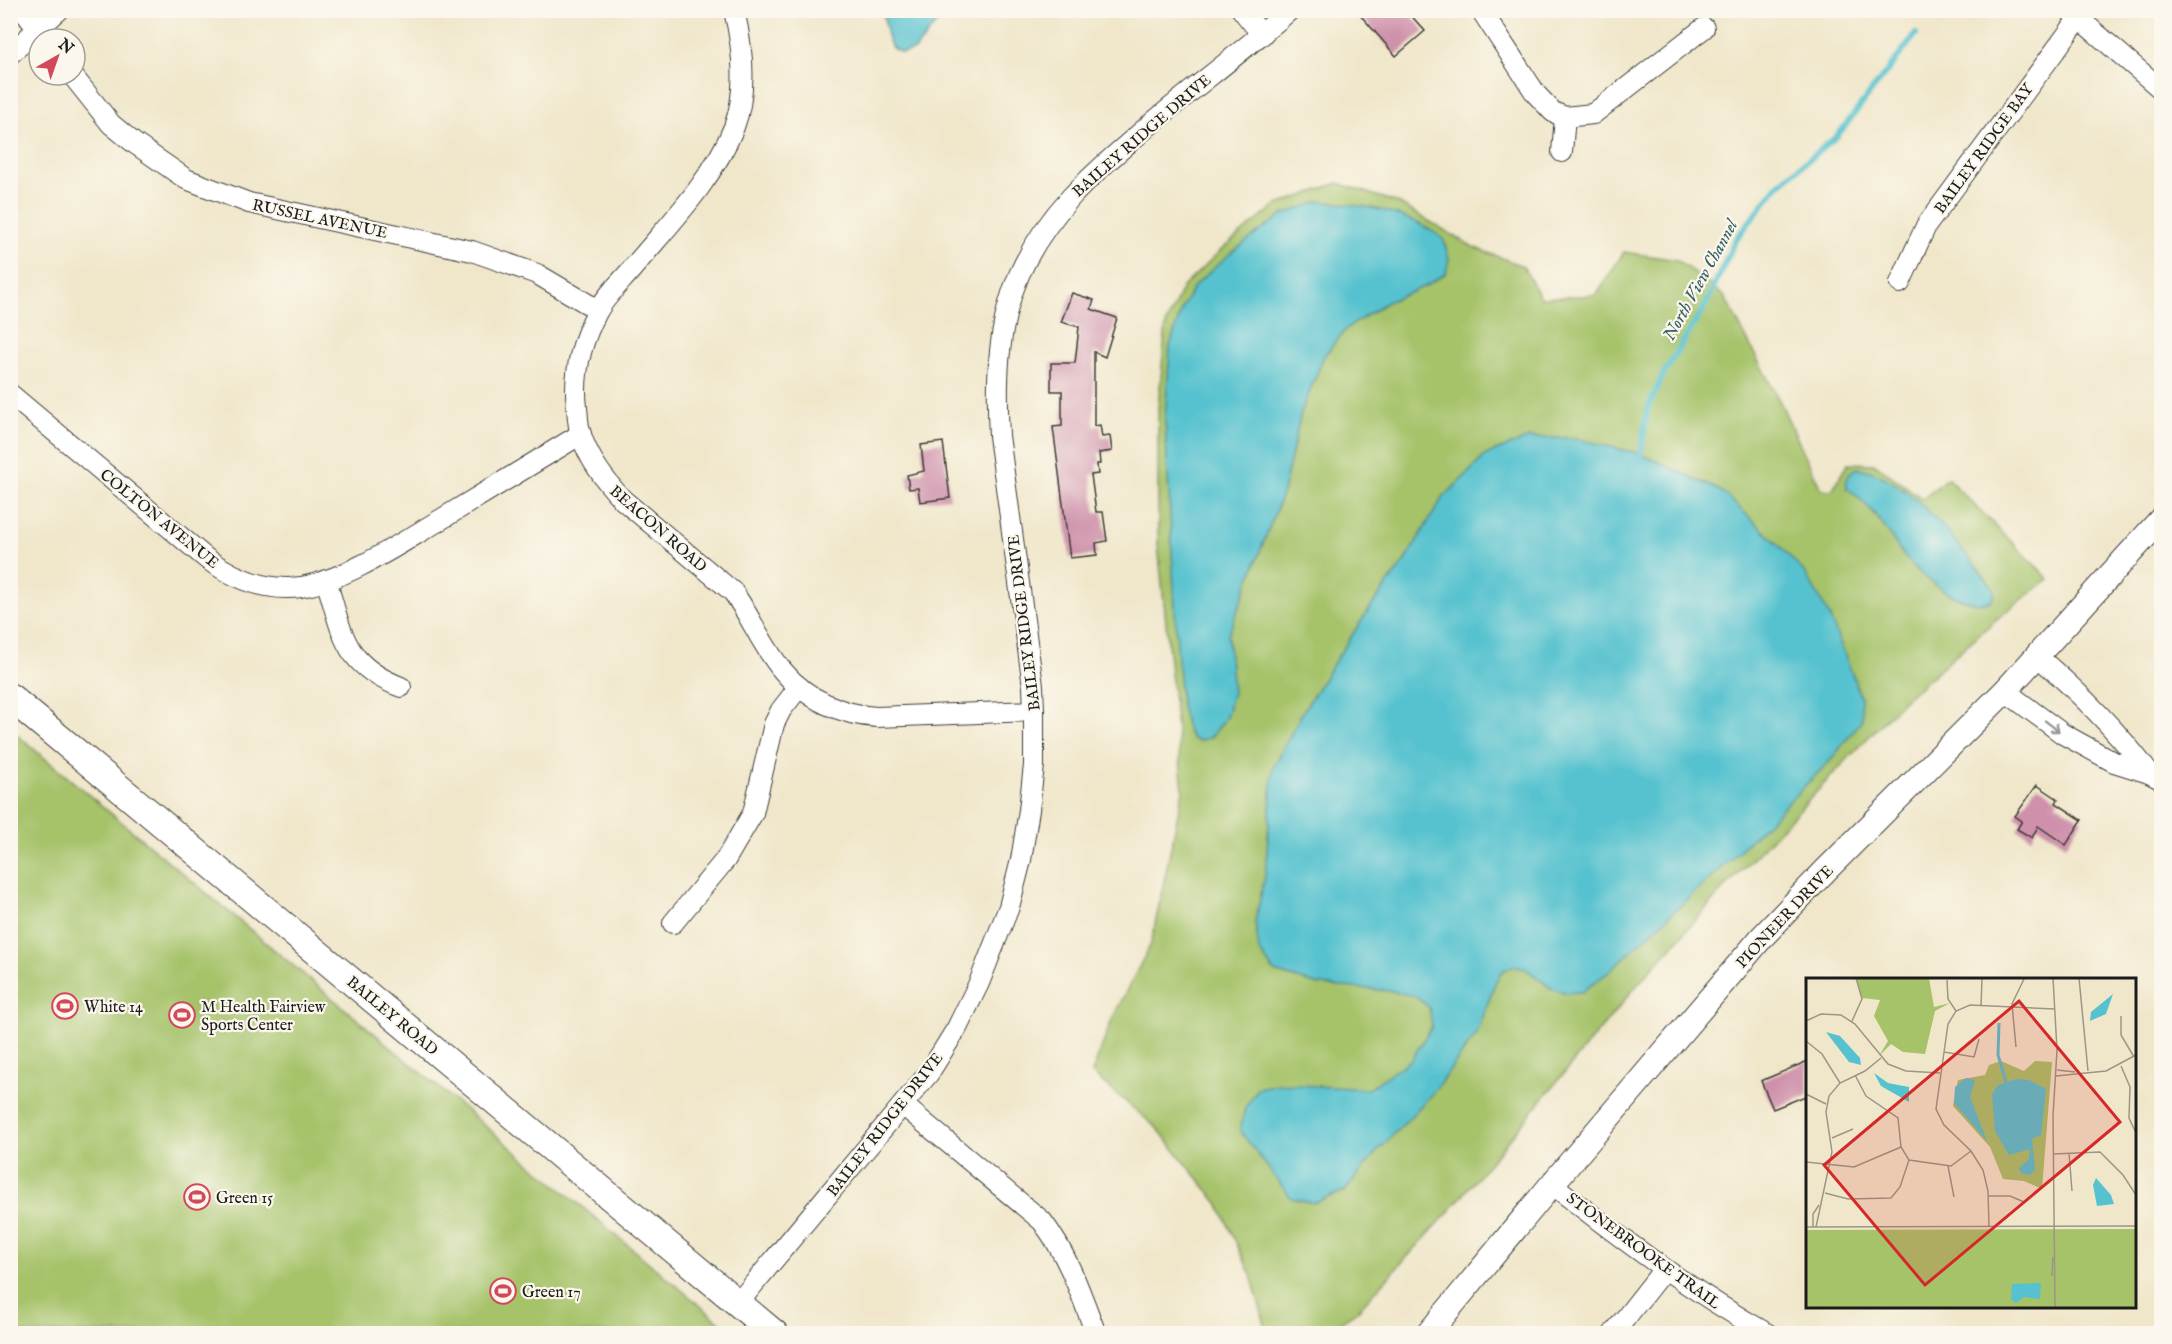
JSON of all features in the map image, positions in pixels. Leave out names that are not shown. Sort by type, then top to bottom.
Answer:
[{"type":"main road","name":"BAILEY ROAD","points":[[10,697],[775,1334]]},
{"type":"street","points":[[23,10],[36,27]]},
{"type":"street","points":[[47,27],[60,10]]},
{"type":"street","name":"BEACON ROAD","points":[[734,10],[740,34],[743,65],[741,97],[735,124],[708,177],[598,310],[585,339],[577,365],[575,395],[580,434],[608,485],[622,500],[733,592],[783,671],[799,687],[830,706],[861,716],[877,717],[1034,711]]},
{"type":"street","points":[[1242,10],[1262,35]]},
{"type":"street","name":"BAILEY RIDGE DRIVE","points":[[738,1303],[929,1073],[957,1028],[979,983],[1009,907],[1021,860],[1034,765],[1033,686],[999,436],[997,398],[999,351],[1007,311],[1016,284],[1041,236],[1059,209],[1086,179],[1290,10]]},
{"type":"street","points":[[1481,10],[1536,94],[1553,112],[1565,117],[1593,114],[1704,28]]},
{"type":"street","points":[[2078,13],[2162,90]]},
{"type":"street","name":"BAILEY RIDGE BAY","points":[[1900,283],[1926,226],[2078,13]]},
{"type":"street","points":[[10,54],[27,43]]},
{"type":"street","name":"RUSSEL AVENUE","points":[[82,87],[111,123],[162,164],[186,179],[249,202],[499,259],[537,274],[598,310]]},
{"type":"street","points":[[1562,152],[1565,117]]},
{"type":"street","name":"COLTON AVENUE","points":[[10,394],[207,559],[226,572],[250,583],[274,587],[300,587],[326,580],[376,559],[580,434]]},
{"type":"street","name":"PIONEER DRIVE","points":[[1428,1334],[1762,937],[2005,691],[2162,518]]},
{"type":"street","points":[[326,580],[343,634],[354,658],[365,669],[382,680],[401,687]]},
{"type":"street","points":[[2037,656],[2097,711],[2155,777]]},
{"type":"street","points":[[673,923],[726,859],[753,813],[774,724],[799,687]]},
{"type":"street","points":[[2005,691],[2062,734],[2114,762],[2155,777]]},
{"type":"street","points":[[903,1106],[1042,1221],[1057,1240],[1071,1267],[1096,1334]]},
{"type":"street","name":"STONEBROOKE TRAIL","points":[[1552,1184],[1664,1269],[1714,1303],[1768,1334]]},
{"type":"street","points":[[1613,1334],[1664,1269]]},
{"type":"green space","points":[[1338,183],[1398,203],[1473,247],[1523,266],[1541,298],[1596,295],[1624,252],[1677,260],[1724,296],[1780,402],[1821,489],[1832,490],[1848,463],[1875,464],[1923,499],[1947,478],[2049,579],[1999,617],[1902,702],[1720,893],[1638,984],[1447,1214],[1357,1311],[1324,1333],[1270,1334],[1267,1331],[1251,1275],[1218,1203],[1158,1129],[1092,1073],[1113,1017],[1151,944],[1183,790],[1158,545],[1158,408],[1166,324],[1183,287],[1221,250],[1275,206]]},
{"type":"green space","name":"M Health Fairview Sports Center","points":[[11,730],[733,1333],[11,1333]]},
{"type":"water","points":[[883,10],[946,11],[915,50],[901,53],[892,48],[887,36]]},
{"type":"water","points":[[1320,201],[1384,211],[1428,228],[1443,238],[1449,259],[1446,273],[1426,286],[1387,302],[1346,329],[1324,356],[1301,413],[1283,492],[1228,635],[1233,692],[1226,718],[1211,737],[1199,741],[1193,739],[1188,732],[1181,706],[1165,419],[1170,346],[1182,308],[1195,285],[1232,252],[1282,215]]},
{"type":"water","points":[[1529,438],[1574,438],[1641,454],[1721,491],[1773,539],[1805,573],[1828,613],[1844,652],[1861,698],[1862,720],[1830,761],[1736,854],[1609,972],[1582,992],[1566,993],[1551,988],[1526,969],[1512,966],[1503,971],[1495,983],[1477,1034],[1432,1094],[1374,1155],[1345,1191],[1313,1203],[1291,1198],[1240,1131],[1245,1108],[1258,1088],[1279,1084],[1368,1089],[1412,1059],[1432,1026],[1429,1007],[1414,996],[1391,991],[1319,985],[1274,972],[1259,950],[1255,922],[1265,876],[1273,768],[1302,713],[1370,608],[1404,562],[1442,499],[1486,455]]},
{"type":"water","points":[[1857,468],[1877,474],[1896,484],[1933,516],[1994,589],[1991,601],[1980,603],[1955,597],[1921,573],[1902,553],[1874,514],[1847,488],[1848,476]]},
{"type":"building","points":[[1356,10],[1406,10],[1425,31],[1396,56]]},
{"type":"building","points":[[1072,293],[1094,300],[1091,309],[1117,318],[1105,357],[1094,352],[1094,426],[1100,425],[1102,437],[1110,436],[1112,451],[1099,453],[1098,474],[1091,475],[1096,512],[1103,512],[1107,541],[1096,543],[1097,555],[1070,558],[1053,427],[1062,426],[1062,391],[1051,391],[1051,363],[1075,363],[1079,327],[1061,322]]},
{"type":"building","points":[[943,442],[950,498],[920,502],[918,488],[909,489],[907,475],[924,471],[921,445]]},
{"type":"building","points":[[2037,785],[2058,799],[2056,803],[2082,820],[2066,845],[2038,826],[2032,838],[2017,829],[2022,821],[2015,816]]},
{"type":"building","points":[[1806,1062],[1806,1096],[1773,1109],[1761,1081]]},
{"type":"waterway","name":"North View Channel","points":[[1641,454],[1647,410],[1664,373],[1704,308],[1736,239],[1778,185],[1837,136],[1916,34]]},
{"type":"place","name":"White 14","points":[[65,1006]]},
{"type":"place","name":"M Health Fairview Sports Center","points":[[182,1015]]},
{"type":"place","name":"Green 15","points":[[197,1197]]},
{"type":"place","name":"Green 17","points":[[503,1291]]}]
